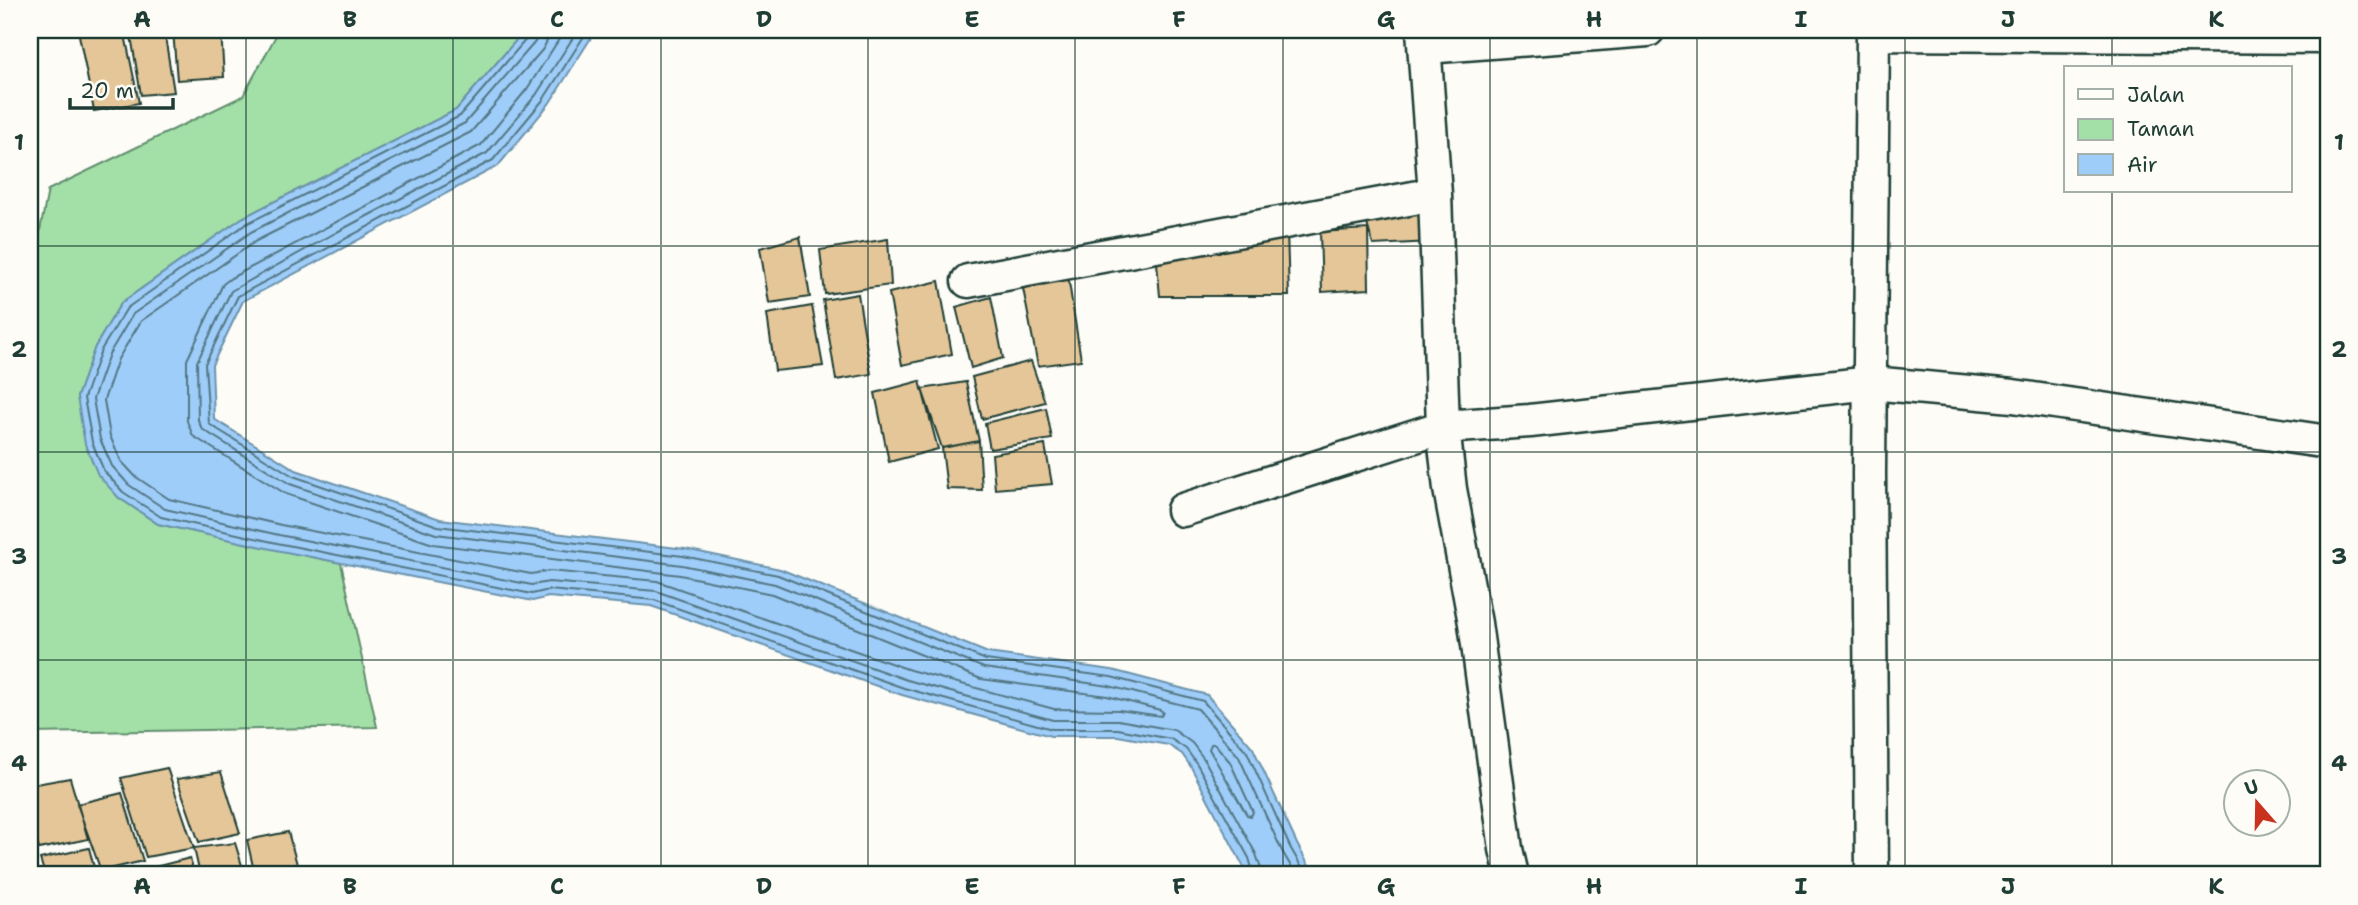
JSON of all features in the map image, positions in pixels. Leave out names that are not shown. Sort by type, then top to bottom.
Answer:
[{"type":"street","points":[[1512,875],[1506,849],[1475,623],[1450,489],[1443,428],[1435,194],[1425,38],[1648,30]]},
{"type":"street","points":[[1872,875],[1869,472],[1873,32],[2328,37]]},
{"type":"street","points":[[968,281],[1435,194]]},
{"type":"street","points":[[1184,510],[1443,428],[1530,421],[1871,383],[2013,396],[2328,442]]},
{"type":"green space","points":[[279,30],[525,30],[456,110],[242,218],[121,303],[95,347],[77,397],[118,497],[158,524],[341,563],[377,727],[30,733],[30,282],[48,190],[243,96]]},
{"type":"water","points":[[525,30],[596,30],[549,104],[498,166],[243,301],[212,365],[214,419],[296,470],[440,519],[685,549],[780,569],[988,653],[1112,670],[1207,695],[1253,748],[1314,875],[1248,875],[1191,767],[1182,754],[1168,745],[1118,736],[1051,736],[902,695],[651,606],[548,597],[533,601],[276,550],[158,524],[118,497],[98,475],[85,444],[77,397],[95,347],[121,303],[242,218],[456,110]]},
{"type":"building","points":[[78,30],[124,30],[139,103],[94,111]]},
{"type":"building","points":[[130,30],[164,30],[174,92],[141,95]]},
{"type":"building","points":[[173,30],[221,30],[224,77],[177,80]]},
{"type":"building","points":[[30,71],[36,101],[30,103]]},
{"type":"building","points":[[1430,207],[1432,242],[1373,245],[1364,213]]},
{"type":"building","points":[[1368,229],[1369,289],[1322,292],[1320,232]]},
{"type":"building","points":[[1154,230],[1287,230],[1289,296],[1160,296]]},
{"type":"building","points":[[800,237],[810,297],[769,303],[760,248]]},
{"type":"building","points":[[888,239],[891,285],[825,294],[820,250]]},
{"type":"building","points":[[1067,269],[1081,360],[1038,366],[1021,278]]},
{"type":"building","points":[[939,281],[952,354],[902,365],[889,293]]},
{"type":"building","points":[[858,294],[871,374],[836,380],[823,300]]},
{"type":"building","points":[[991,297],[1003,358],[971,368],[956,307]]},
{"type":"building","points":[[812,306],[823,366],[775,371],[767,314]]},
{"type":"building","points":[[1031,361],[1045,402],[982,419],[972,377]]},
{"type":"building","points":[[920,381],[938,449],[889,462],[875,393]]},
{"type":"building","points":[[966,382],[979,441],[942,448],[922,389]]},
{"type":"building","points":[[1046,408],[1052,439],[990,449],[985,423]]},
{"type":"building","points":[[979,441],[982,490],[947,489],[942,448]]},
{"type":"building","points":[[1045,445],[1052,484],[995,489],[992,454]]},
{"type":"building","points":[[167,768],[194,848],[146,857],[121,778]]},
{"type":"building","points":[[221,772],[240,833],[199,842],[177,779]]},
{"type":"building","points":[[70,778],[88,839],[39,849],[30,818],[30,785]]},
{"type":"building","points":[[122,793],[143,861],[101,871],[77,804]]},
{"type":"building","points":[[288,832],[300,875],[255,875],[247,840]]},
{"type":"building","points":[[235,843],[245,875],[200,875],[194,848]]},
{"type":"building","points":[[89,848],[96,875],[45,875],[40,859]]},
{"type":"building","points":[[190,858],[194,875],[144,875],[143,870]]}]
